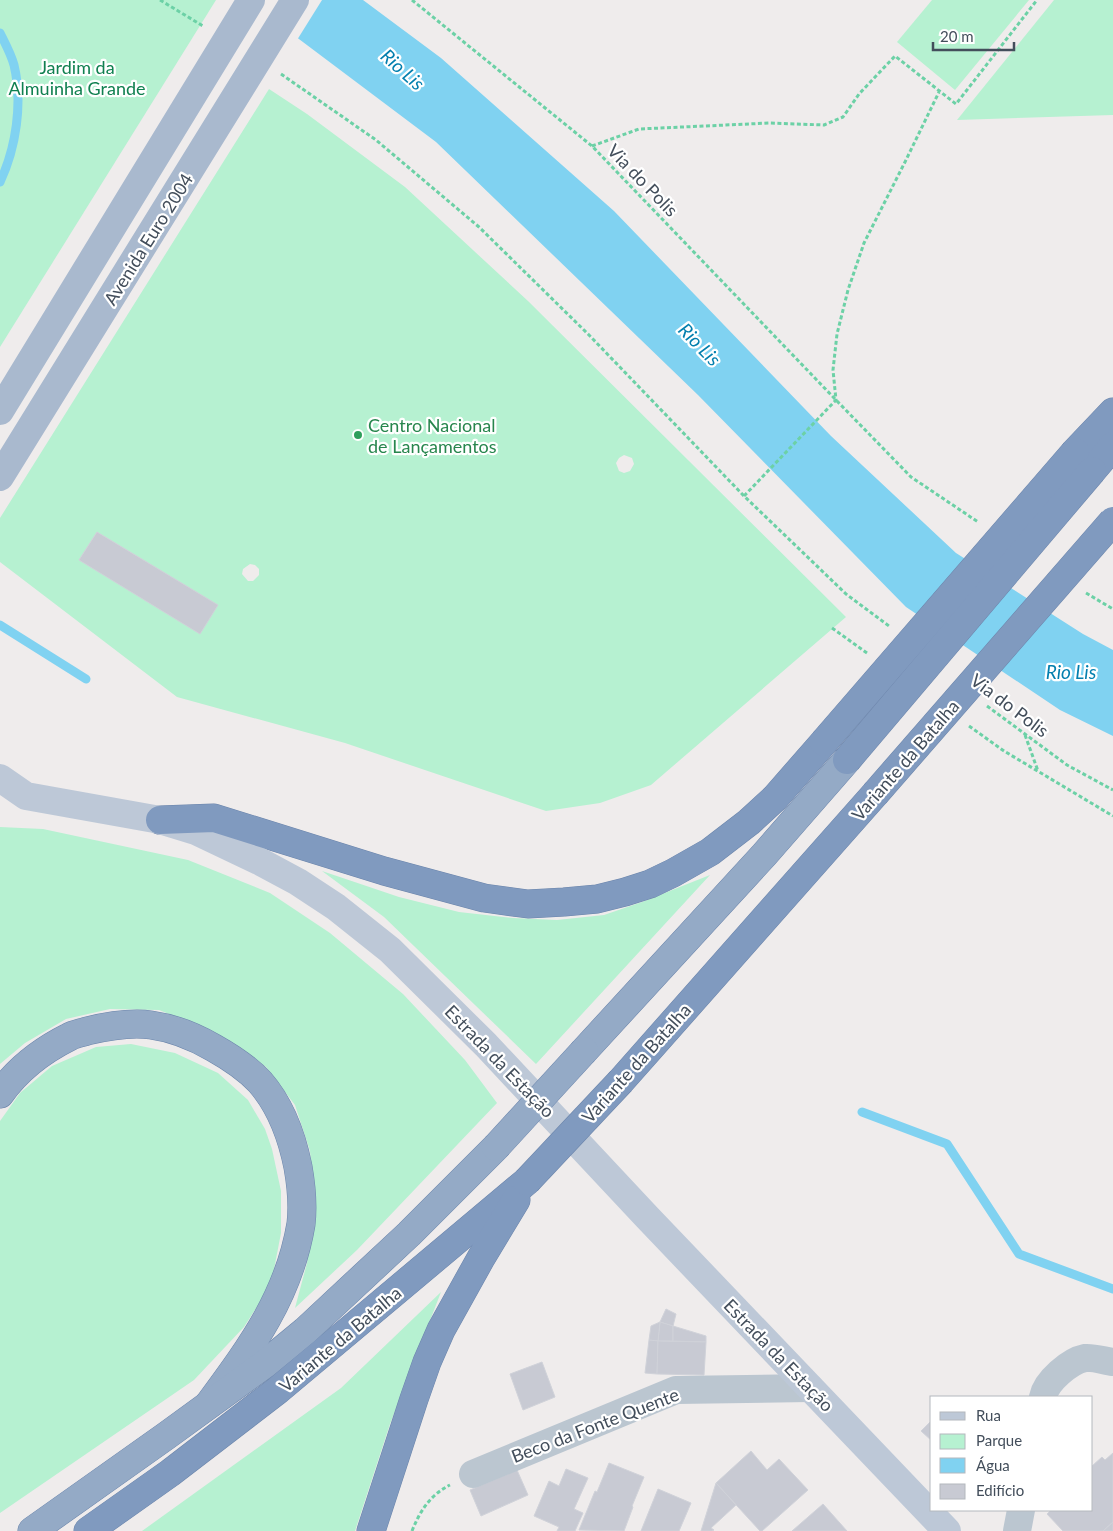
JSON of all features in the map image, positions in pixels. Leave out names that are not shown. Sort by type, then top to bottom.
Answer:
[{"type":"highway","points":[[32,1531],[159,1442],[265,1364],[305,1331],[409,1234],[496,1147],[764,855],[847,760],[1084,462],[1113,412]]},
{"type":"highway","points":[[160,820],[214,818],[384,871],[484,898],[528,904],[596,899],[650,884],[710,852],[749,822],[775,798],[824,742],[1084,462],[1113,446]]},
{"type":"highway","name":"Variante da Batalha","points":[[88,1531],[170,1473],[278,1390],[527,1181],[621,1080],[1113,522]]},
{"type":"highway","points":[[0,1094],[36,1058],[71,1036],[112,1025],[150,1025],[193,1036],[229,1056],[260,1082],[281,1113],[293,1145],[300,1181],[301,1222],[292,1262],[274,1306],[255,1340],[209,1404]]},
{"type":"highway","points":[[371,1531],[414,1399],[441,1330],[527,1181]]},
{"type":"main road","name":"Avenida Euro 2004","points":[[0,411],[251,0]]},
{"type":"main road","name":"Avenida Euro 2004","points":[[0,477],[296,0]]},
{"type":"main road","name":"Estrada da Estação","points":[[0,778],[26,796],[160,820],[196,830],[298,882],[336,907],[390,950],[486,1045],[947,1531]]},
{"type":"main road","name":"Estrada da Estação","points":[[0,804],[26,796]]},
{"type":"street","points":[[1043,1396],[1053,1379],[1069,1364],[1086,1358],[1113,1362]]},
{"type":"street","name":"Beco da Fonte Quente","points":[[473,1474],[676,1390],[810,1388]]},
{"type":"street","points":[[1017,1531],[1021,1511]]},
{"type":"path","points":[[160,0],[205,27]]},
{"type":"path","name":"Via do Polis","points":[[412,0],[592,146],[912,477],[986,526]]},
{"type":"path","points":[[592,146],[639,129],[770,123],[824,125],[843,117],[859,94],[894,56],[956,104],[1037,0]]},
{"type":"path","points":[[277,72],[376,140],[479,227],[589,335],[744,496],[846,594],[890,626]]},
{"type":"path","points":[[744,496],[836,400],[832,370],[837,334],[860,252],[939,92]]},
{"type":"path","points":[[1085,592],[1113,609]]},
{"type":"path","name":"Via do Polis","points":[[986,705],[1067,765],[1113,790]]},
{"type":"path","points":[[1024,733],[1038,772]]},
{"type":"path","points":[[412,1531],[430,1499],[443,1489],[473,1474]]},
{"type":"green space","name":"Jardim da Almuinha Grande","points":[[0,0],[216,0],[0,347]]},
{"type":"green space","points":[[932,0],[1029,0],[955,90],[897,42]]},
{"type":"green space","points":[[1054,0],[1113,0],[1113,115],[957,120]]},
{"type":"green space","name":"Centro Nacional de Lançamentos","points":[[269,89],[307,114],[405,187],[528,301],[846,617],[651,785],[600,803],[546,811],[345,743],[177,697],[0,562],[0,518]],"holes":[[[624,455],[632,458],[634,464],[630,471],[624,473],[619,471],[616,463]],[[97,532],[217,605],[79,560]],[[250,564],[255,565],[259,569],[259,575],[253,581],[248,581],[242,574],[243,569]]]},
{"type":"green space","points":[[0,827],[43,829],[188,860],[270,893],[330,933],[403,994],[465,1060],[497,1103],[357,1250],[295,1308],[307,1263],[315,1214],[310,1151],[295,1105],[266,1067],[214,1032],[159,1010],[110,1009],[66,1019],[25,1043],[0,1064]]},
{"type":"green space","points":[[322,871],[399,897],[459,912],[513,918],[557,920],[604,915],[710,875],[536,1064],[384,917]]},
{"type":"green space","points":[[131,1044],[175,1053],[218,1073],[248,1100],[265,1129],[272,1149],[281,1191],[281,1233],[271,1285],[244,1327],[194,1380],[0,1513],[0,1121],[20,1093],[52,1066],[96,1047]]},
{"type":"green space","points":[[441,1292],[390,1424],[355,1531],[142,1531],[341,1388]]},
{"type":"water","name":"Rio Lis","points":[[247,0],[363,0],[441,58],[614,211],[831,436],[956,553],[1083,634],[1113,650],[1113,736],[1060,710],[906,607],[698,395],[436,142]]},
{"type":"pier","points":[[245,0],[322,0],[297,40]]},
{"type":"building","points":[[97,532],[218,605],[200,634],[79,560]]},
{"type":"building","points":[[666,1309],[676,1314],[673,1326],[660,1322]]},
{"type":"building","points":[[660,1322],[673,1326],[673,1341],[658,1341]]},
{"type":"building","points":[[660,1322],[658,1341],[649,1340],[651,1326]]},
{"type":"building","points":[[673,1326],[706,1336],[706,1342],[673,1341]]},
{"type":"building","points":[[649,1340],[658,1341],[657,1374],[645,1373]]},
{"type":"building","points":[[658,1341],[706,1342],[704,1375],[657,1374]]},
{"type":"building","points":[[542,1362],[555,1397],[523,1410],[510,1374]]},
{"type":"building","points":[[930,1422],[930,1439],[921,1431]]},
{"type":"building","points":[[751,1451],[767,1470],[779,1459],[808,1490],[762,1531],[716,1483]]},
{"type":"building","points":[[1113,1453],[1113,1522],[1103,1531],[1063,1531],[1047,1514],[1050,1511],[1093,1511],[1093,1465],[1102,1457],[1105,1460]]},
{"type":"building","points":[[609,1463],[644,1477],[624,1531],[579,1530],[595,1491],[597,1492]]},
{"type":"building","points":[[566,1469],[588,1478],[574,1509],[583,1513],[575,1531],[557,1531],[559,1527],[534,1516],[549,1481],[559,1486]]},
{"type":"building","points":[[517,1470],[528,1495],[481,1516],[470,1490]]},
{"type":"building","points":[[716,1483],[736,1505],[711,1528],[714,1530],[701,1531]]},
{"type":"building","points":[[658,1489],[691,1503],[679,1531],[641,1531]]},
{"type":"building","points":[[823,1504],[847,1531],[792,1531]]},
{"type":"building","points":[[1113,1522],[1113,1531],[1103,1531]]},
{"type":"waterway","points":[[0,33],[14,65],[18,95],[14,140],[6,169],[0,182]]},
{"type":"waterway","points":[[0,625],[86,679]]},
{"type":"waterway","points":[[862,1112],[947,1144],[1019,1254],[1113,1289]]},
{"type":"place","name":"Centro Nacional de Lançamentos","points":[[358,435]]}]
